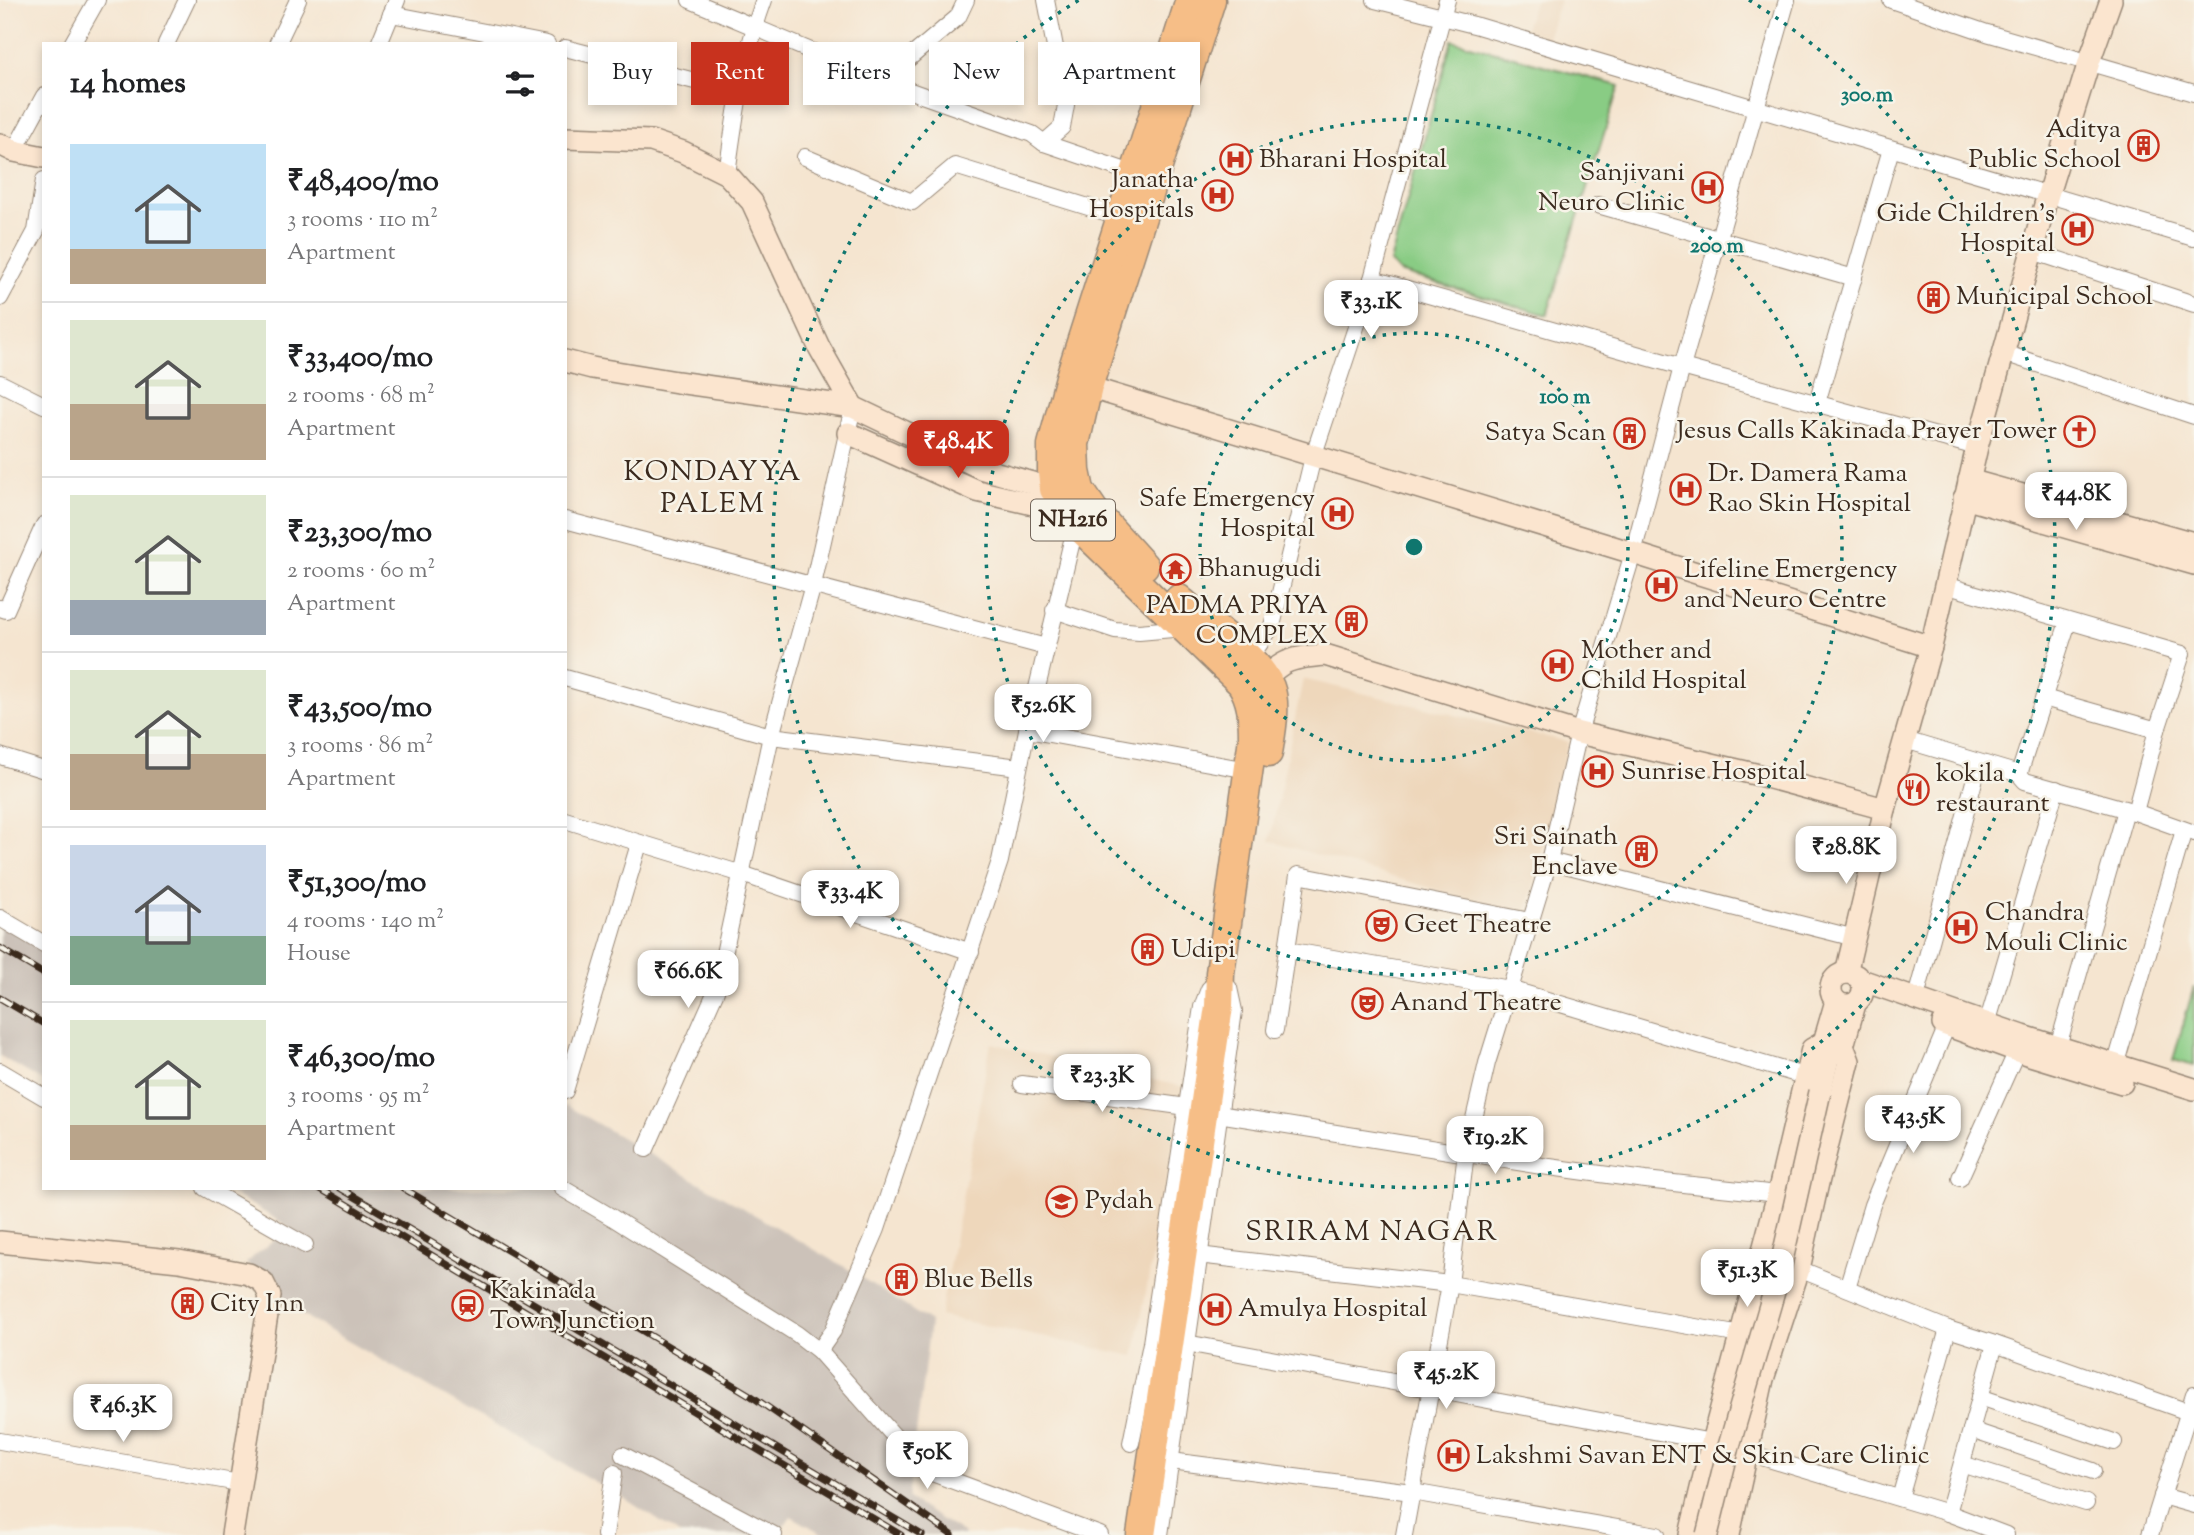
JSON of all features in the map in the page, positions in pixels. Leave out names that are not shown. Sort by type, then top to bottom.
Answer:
[{"type":"highway","name":"NH216","points":[[1069,504],[1095,512],[1140,562],[1192,611],[1254,677],[1241,683],[1184,628],[1069,504],[1052,445],[1070,377],[1190,0]]},
{"type":"highway","name":"NH216","points":[[1069,504],[1076,471],[1075,444],[1088,387],[1211,0]]},
{"type":"highway","points":[[1141,1535],[1221,989],[1253,738],[1254,677]]},
{"type":"highway","points":[[1221,989],[1231,973],[1238,939],[1270,738],[1272,698],[1254,677]]},
{"type":"street","points":[[73,42],[97,0]]},
{"type":"street","points":[[167,42],[187,0]]},
{"type":"street","points":[[278,42],[298,0]]},
{"type":"street","points":[[690,0],[803,47]]},
{"type":"street","points":[[750,42],[764,0]]},
{"type":"street","points":[[915,53],[958,17],[967,0]]},
{"type":"street","points":[[1045,144],[1062,127],[1066,105],[1046,0]]},
{"type":"street","points":[[1375,0],[1444,8],[1755,109],[2194,238]]},
{"type":"street","points":[[1404,1535],[1450,1284],[1466,1153],[1487,1063],[1549,861],[1579,733],[1633,553],[1682,367],[1787,0]]},
{"type":"street","points":[[1891,0],[1987,33],[2194,93]]},
{"type":"street","points":[[1690,1535],[1778,1194],[1813,1085],[1831,1049],[1852,991],[1855,937],[1885,809],[1931,647],[1977,447],[2048,194],[2088,62],[2111,0]]},
{"type":"street","points":[[380,42],[394,7],[539,42]]},
{"type":"street","points":[[1254,677],[1272,626],[1313,457],[1372,279],[1444,8]]},
{"type":"street","points":[[567,49],[691,80]]},
{"type":"street","points":[[915,92],[1032,134],[1045,144],[1135,174]]},
{"type":"street","points":[[42,99],[7,148],[42,157]]},
{"type":"street","points":[[727,174],[736,105]]},
{"type":"street","points":[[567,138],[651,141],[683,152],[727,174],[752,202],[819,347],[853,407],[813,585],[771,736],[716,991],[646,1149]]},
{"type":"street","points":[[1817,403],[1891,149]]},
{"type":"street","points":[[805,157],[912,202],[955,166],[1121,217]]},
{"type":"street","points":[[0,298],[36,230],[42,192]]},
{"type":"street","points":[[1598,205],[1854,278]]},
{"type":"street","points":[[2032,251],[2194,304]]},
{"type":"street","points":[[1372,279],[1977,447]]},
{"type":"street","points":[[2004,353],[2194,416]]},
{"type":"street","points":[[567,362],[677,382],[853,407],[983,469],[1069,504]]},
{"type":"street","points":[[0,383],[42,404]]},
{"type":"street","points":[[1088,387],[1931,647]]},
{"type":"street","points":[[848,433],[977,491],[1069,504]]},
{"type":"street","points":[[1967,489],[2194,543]]},
{"type":"street","points":[[1967,489],[2194,564]]},
{"type":"street","points":[[819,1351],[833,1331],[877,1229],[1000,861],[1054,610],[1069,504]]},
{"type":"street","points":[[567,521],[1046,648]]},
{"type":"street","points":[[0,627],[3,609],[42,533]]},
{"type":"street","points":[[1945,585],[2188,656],[2157,730],[2058,1046]]},
{"type":"street","points":[[1054,610],[1115,630],[1139,632],[1184,628]]},
{"type":"street","points":[[2019,774],[2068,622]]},
{"type":"street","points":[[1254,677],[1281,663],[1325,655],[1579,733],[1759,775],[1885,809]]},
{"type":"street","points":[[567,679],[771,736],[1019,767]]},
{"type":"street","points":[[2044,698],[2157,730]]},
{"type":"street","points":[[1027,730],[1248,770]]},
{"type":"street","points":[[1905,740],[2019,774],[2025,781],[2189,831],[2115,1066]]},
{"type":"street","points":[[0,756],[42,769]]},
{"type":"street","points":[[1915,1001],[1979,763]]},
{"type":"street","points":[[1987,1024],[2056,789]]},
{"type":"street","points":[[567,821],[742,874],[971,952]]},
{"type":"street","points":[[567,1083],[639,844]]},
{"type":"street","points":[[1549,861],[1855,937]]},
{"type":"street","points":[[1275,1030],[1298,875],[1530,921]]},
{"type":"street","points":[[0,918],[42,943]]},
{"type":"street","points":[[1287,950],[1510,989],[1813,1085]]},
{"type":"street","points":[[1131,1443],[1151,1343],[1202,1007],[1209,989],[1221,989],[1234,1011],[1160,1535]]},
{"type":"street","points":[[1852,991],[1915,1001],[1950,1019],[1987,1024],[2020,1044],[2058,1046],[2194,1090]]},
{"type":"street","points":[[1852,991],[1950,1019],[2194,1104]]},
{"type":"street","points":[[1847,1288],[1872,1205],[1950,1019]]},
{"type":"street","points":[[1960,1178],[2020,1044]]},
{"type":"street","points":[[1729,1535],[1763,1379],[1799,1269],[1849,1062],[1831,1049]]},
{"type":"street","points":[[1,1074],[42,1096]]},
{"type":"street","points":[[1022,1084],[1187,1107]]},
{"type":"street","points":[[1707,1535],[1729,1446],[1778,1278],[1813,1085]]},
{"type":"street","points":[[1219,1114],[1645,1180],[1778,1194]]},
{"type":"street","points":[[209,1190],[305,1245]]},
{"type":"street","points":[[565,1190],[819,1351],[924,1470],[1100,1535]]},
{"type":"street","points":[[0,1242],[179,1261],[249,1274],[263,1283],[270,1296],[232,1535]]},
{"type":"street","points":[[1198,1255],[1450,1284],[1741,1335]]},
{"type":"street","points":[[1799,1269],[1948,1329],[1995,1343],[2191,1413]]},
{"type":"street","points":[[1899,1498],[1948,1329]]},
{"type":"street","points":[[1186,1343],[1712,1442],[1948,1513],[2006,1535]]},
{"type":"street","points":[[1948,1513],[1995,1343]]},
{"type":"street","points":[[2150,1535],[2191,1413],[2194,1395]]},
{"type":"street","points":[[1980,1397],[2114,1442]]},
{"type":"street","points":[[1971,1430],[2093,1471]]},
{"type":"street","points":[[0,1441],[239,1483]]},
{"type":"street","points":[[624,1455],[774,1535]]},
{"type":"street","points":[[1171,1461],[1412,1492],[1657,1535]]},
{"type":"street","points":[[1962,1464],[2086,1503]]},
{"type":"street","points":[[605,1535],[614,1473]]},
{"type":"street","points":[[2162,1496],[2194,1505]]},
{"type":"shaded area","points":[[1535,0],[1560,0],[1547,38],[1524,31]]},
{"type":"shaded area","points":[[1303,679],[1568,742],[1526,916],[1270,841]]},
{"type":"shaded area","points":[[0,912],[42,936],[42,1081],[0,1056]]},
{"type":"shaded area","name":"Pydah","points":[[991,1043],[1184,1087],[1134,1356],[940,1316]]},
{"type":"shaded area","points":[[567,1106],[848,1269],[930,1322],[908,1499],[966,1535],[825,1535],[791,1516],[777,1535],[681,1535],[627,1500],[290,1308],[246,1263],[289,1227],[226,1190],[567,1190]]},
{"type":"green space","points":[[1452,40],[1619,86],[1547,315],[1399,272],[1390,262]]},
{"type":"green space","points":[[2194,987],[2194,1066],[2173,1060]]},
{"type":"railway","points":[[0,948],[42,973]]},
{"type":"railway","points":[[0,998],[42,1023]]},
{"type":"railway","points":[[322,1190],[901,1535]]},
{"type":"railway","points":[[343,1190],[922,1535]]},
{"type":"railway","points":[[406,1190],[750,1395],[952,1535]]},
{"type":"place","name":"Aditya Public School","points":[[2144,145]]},
{"type":"place","name":"Bharani Hospital","points":[[1236,160]]},
{"type":"place","name":"Sanjivani Neuro Clinic","points":[[1708,188]]},
{"type":"place","name":"Janatha Hospitals","points":[[1217,195]]},
{"type":"place","name":"Gide Children's Hospital","points":[[2078,229]]},
{"type":"place","name":"Municipal School","points":[[1933,297]]},
{"type":"place","name":"Jesus Calls Kakinada Prayer Tower","points":[[2080,431]]},
{"type":"place","name":"Satya Scan","points":[[1629,433]]},
{"type":"place","name":"Dr. Damera Rama Rao Skin Hospital","points":[[1685,489]]},
{"type":"place","name":"Safe Emergency Hospital","points":[[1338,514]]},
{"type":"place","name":"Bhanugudi","points":[[1175,569]]},
{"type":"place","name":"Lifeline Emergency and Neuro Centre","points":[[1661,585]]},
{"type":"place","name":"PADMA PRIYA COMPLEX","points":[[1351,621]]},
{"type":"place","name":"Mother and Child Hospital","points":[[1558,666]]},
{"type":"place","name":"Sunrise Hospital","points":[[1598,772]]},
{"type":"place","name":"kokila restaurant","points":[[1913,789]]},
{"type":"place","name":"Sri Sainath Enclave","points":[[1641,852]]},
{"type":"place","name":"Geet Theatre","points":[[1381,925]]},
{"type":"place","name":"Chandra Mouli Clinic","points":[[1962,928]]},
{"type":"place","name":"Udipi","points":[[1148,950]]},
{"type":"place","name":"Anand Theatre","points":[[1367,1003]]},
{"type":"place","name":"Pydah","points":[[1062,1201]]},
{"type":"place","name":"Blue Bells","points":[[901,1280]]},
{"type":"place","name":"City Inn","points":[[187,1304]]},
{"type":"place","name":"Kakinada Town Junction","points":[[467,1306]]},
{"type":"place","name":"Amulya Hospital","points":[[1215,1309]]},
{"type":"place","name":"Lakshmi Savan ENT & Skin Care Clinic","points":[[1453,1456]]},
{"type":"district","name":"KONDAYYA PALEM","points":[[713,489]]},
{"type":"district","name":"SRIRAM NAGAR","points":[[1372,1233]]}]
